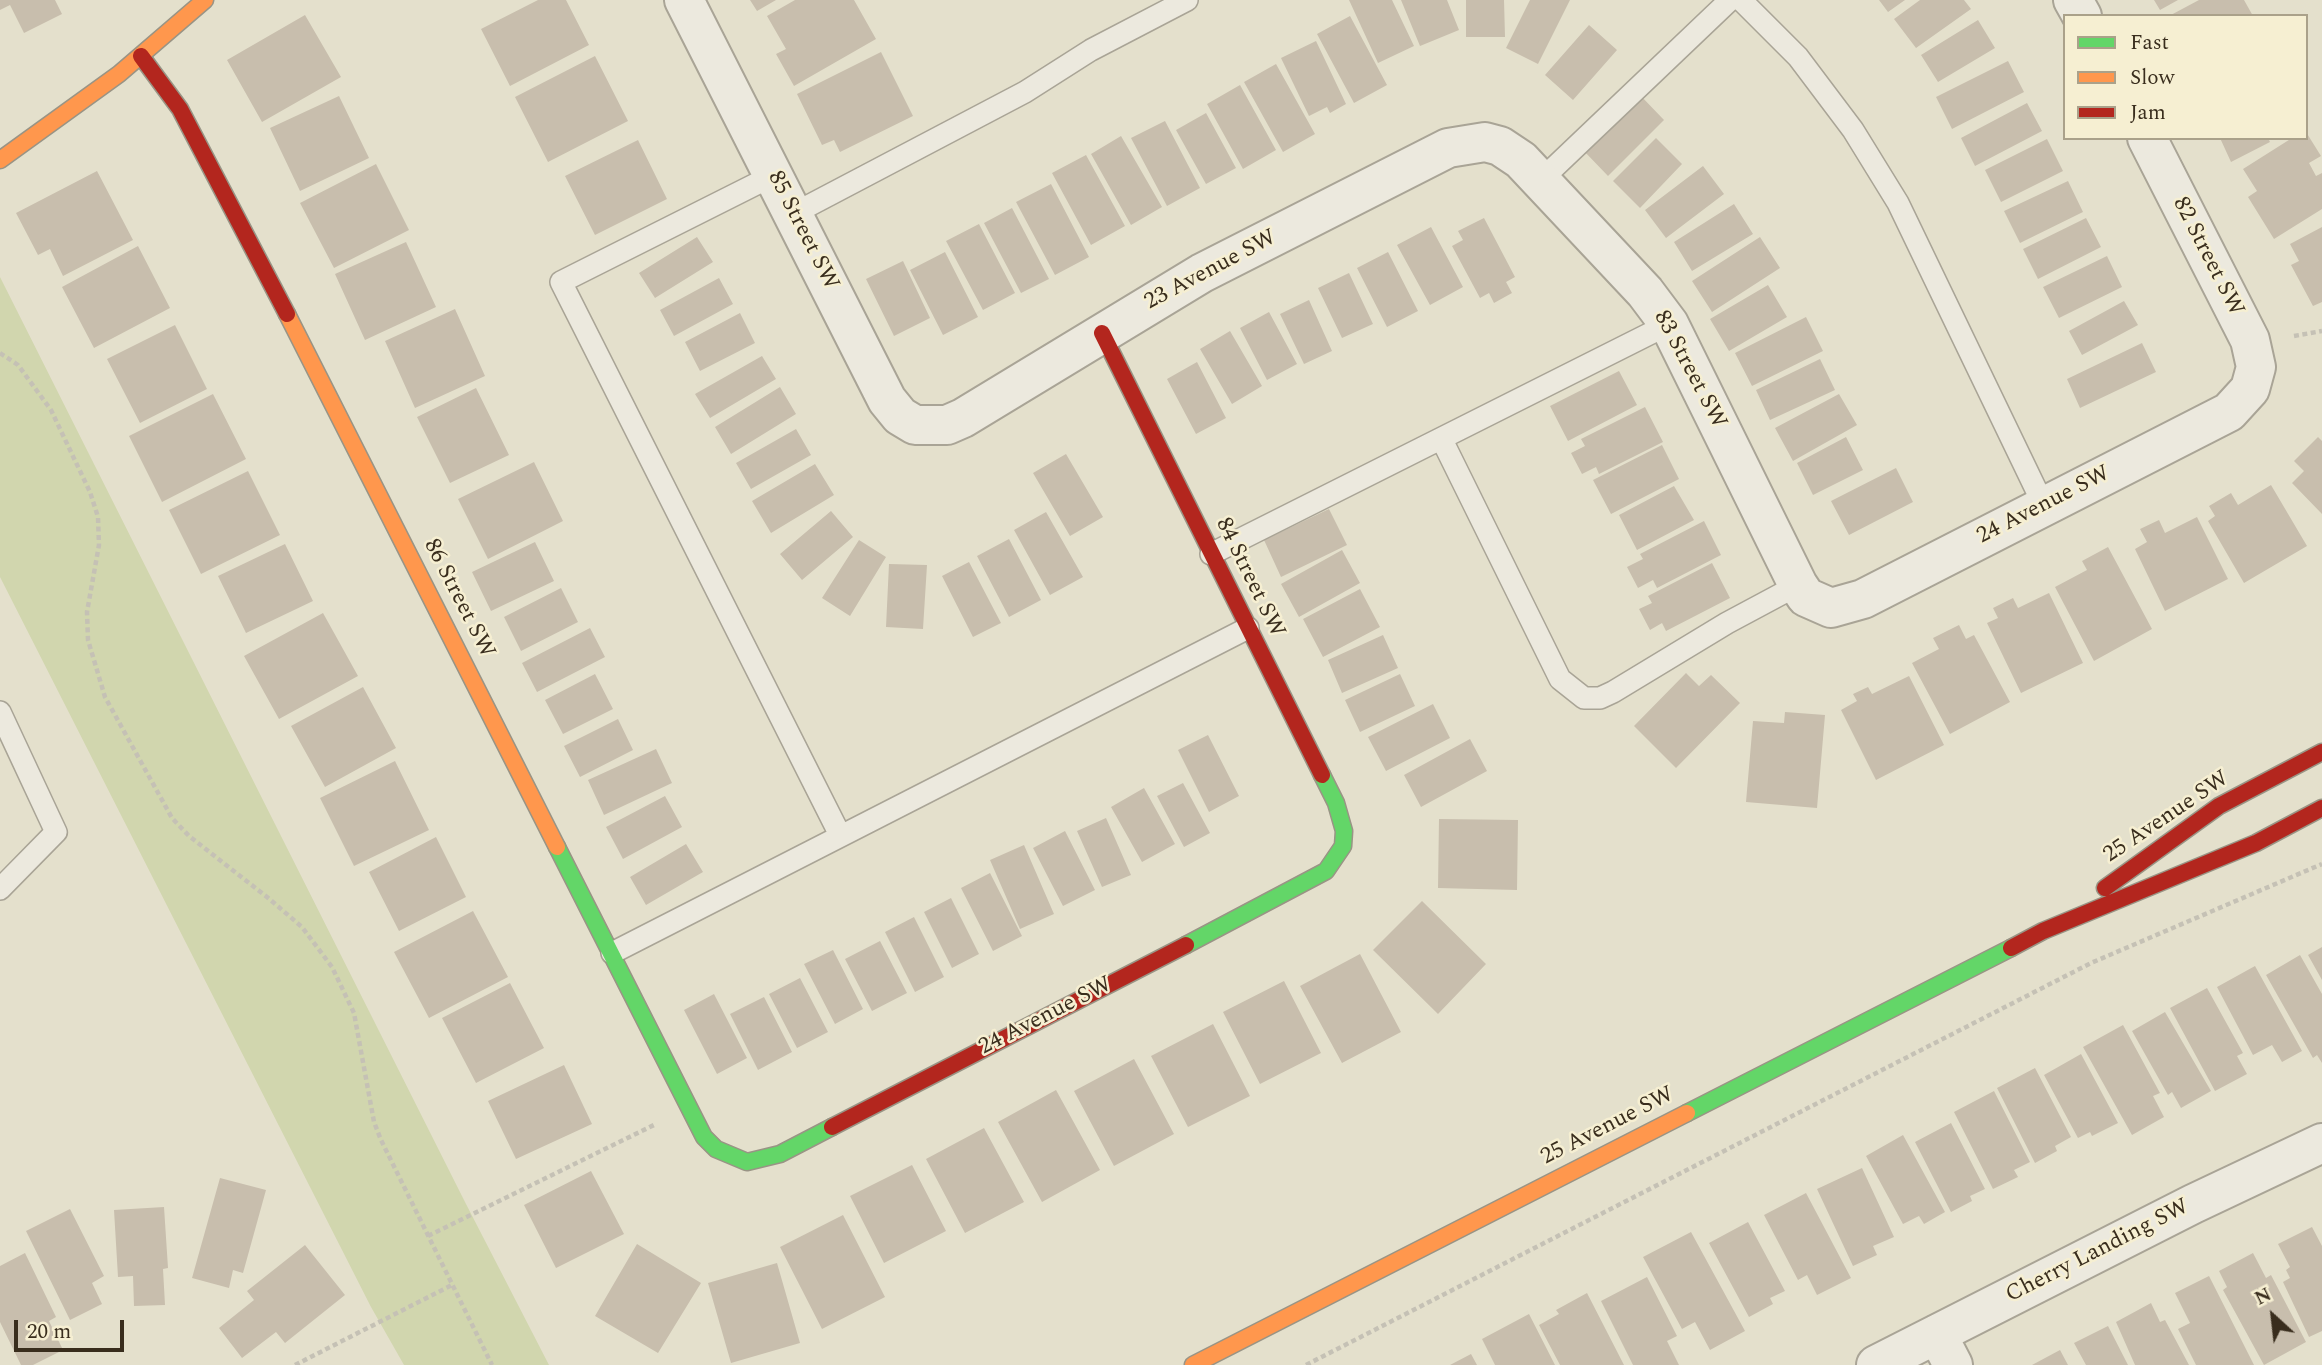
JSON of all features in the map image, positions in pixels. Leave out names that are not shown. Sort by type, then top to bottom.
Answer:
[{"type":"street","points":[[0,160],[141,56],[205,0]]},
{"type":"street","name":"85 Street SW","points":[[684,0],[887,400],[900,416],[915,425],[947,425]]},
{"type":"street","name":"86 Street SW","points":[[141,56],[176,102],[236,214],[704,1137],[716,1149],[734,1159]]},
{"type":"street","name":"82 Street SW","points":[[2148,140],[2250,340],[2255,355],[2255,379]]},
{"type":"street","name":"83 Street SW","points":[[1485,142],[1512,151],[1645,292],[1669,324],[1808,595]]},
{"type":"street","name":"23 Avenue SW","points":[[947,425],[1202,273],[1448,148],[1485,142]]},
{"type":"street","name":"84 Street SW","points":[[1102,333],[1336,803],[1344,831],[1343,846]]},
{"type":"street","name":"24 Avenue SW","points":[[1808,595],[1830,608],[1863,599],[2229,412],[2244,398],[2255,379]]},
{"type":"street","name":"25 Avenue SW","points":[[2043,931],[2219,806],[2322,752]]},
{"type":"street","name":"25 Avenue SW","points":[[1193,1365],[2043,931],[2256,843],[2322,808]]},
{"type":"street","name":"24 Avenue SW","points":[[734,1159],[747,1162],[780,1154],[1310,881],[1326,871],[1343,846]]},
{"type":"street","name":"Cherry Landing SW","points":[[1876,1365],[1945,1350],[2193,1204],[2322,1143]]},
{"type":"lane","points":[[793,214],[1025,92],[1091,50],[1187,0]]},
{"type":"lane","points":[[1541,180],[1730,0]]},
{"type":"lane","points":[[1741,0],[1798,57],[1853,130],[1885,182],[2044,506]]},
{"type":"lane","points":[[774,175],[561,282],[840,835]]},
{"type":"lane","points":[[1211,554],[1669,324]]},
{"type":"lane","points":[[1442,440],[1560,679],[1584,698],[1600,698],[1613,692],[1727,623],[1808,595]]},
{"type":"lane","points":[[612,953],[1248,628]]},
{"type":"lane","points":[[0,712],[56,832],[0,889]]},
{"type":"path","points":[[2294,336],[2322,331]]},
{"type":"path","points":[[0,353],[18,365],[51,410],[94,504],[99,545],[87,612],[88,640],[104,697],[172,818],[189,836],[302,927],[332,967],[354,1013],[374,1122],[381,1140],[492,1365]]},
{"type":"path","points":[[1306,1365],[2091,963],[2322,864]]},
{"type":"path","points":[[428,1236],[663,1120]]},
{"type":"path","points":[[295,1365],[452,1285]]},
{"type":"green space","points":[[0,277],[549,1365],[404,1365],[371,1307],[0,577]]},
{"type":"building","points":[[0,0],[55,0],[62,14],[24,33],[10,5],[0,10]]},
{"type":"building","points":[[538,0],[566,0],[589,45],[510,86],[481,29]]},
{"type":"building","points":[[750,0],[776,0],[757,11]]},
{"type":"building","points":[[795,0],[854,0],[876,39],[794,86],[776,54],[786,49],[767,16]]},
{"type":"building","points":[[1349,0],[1392,0],[1414,46],[1378,63]]},
{"type":"building","points":[[1401,0],[1447,0],[1459,30],[1420,46]]},
{"type":"building","points":[[1466,0],[1504,0],[1505,37],[1466,37]]},
{"type":"building","points":[[1530,0],[1570,0],[1538,64],[1506,48]]},
{"type":"building","points":[[1879,0],[1905,0],[1888,12]]},
{"type":"building","points":[[1920,0],[1964,0],[1971,9],[1916,48],[1894,19]]},
{"type":"building","points":[[2154,0],[2178,0],[2160,10]]},
{"type":"building","points":[[2199,0],[2244,0],[2252,14],[2173,14]]},
{"type":"building","points":[[305,15],[341,77],[262,122],[227,60]]},
{"type":"building","points":[[1350,16],[1387,85],[1354,103],[1317,34]]},
{"type":"building","points":[[1978,20],[1995,48],[1938,82],[1921,55]]},
{"type":"building","points":[[1589,25],[1617,50],[1573,100],[1545,75]]},
{"type":"building","points":[[1316,41],[1346,104],[1330,113],[1327,107],[1309,116],[1281,58]]},
{"type":"building","points":[[881,52],[913,116],[840,152],[834,140],[822,145],[797,94]]},
{"type":"building","points":[[595,56],[628,121],[548,162],[515,97]]},
{"type":"building","points":[[2008,61],[2024,92],[1952,129],[1936,97]]},
{"type":"building","points":[[1276,64],[1315,134],[1283,152],[1244,82]]},
{"type":"building","points":[[1240,85],[1276,150],[1243,169],[1207,104]]},
{"type":"building","points":[[1639,94],[1664,120],[1608,176],[1583,150]]},
{"type":"building","points":[[339,96],[369,158],[300,191],[270,128]]},
{"type":"building","points":[[2027,103],[2042,131],[1975,166],[1961,138]]},
{"type":"building","points":[[1206,113],[1236,168],[1206,184],[1176,130]]},
{"type":"building","points":[[1165,121],[1200,188],[1167,206],[1131,138]]},
{"type":"building","points":[[2308,135],[2321,156],[2309,163],[2316,176],[2322,173],[2322,209],[2274,239],[2248,197],[2257,191],[2243,169],[2289,140],[2308,140]]},
{"type":"building","points":[[1121,136],[1162,207],[1131,225],[1091,154]]},
{"type":"building","points":[[1656,138],[1682,164],[1640,208],[1613,181]]},
{"type":"building","points":[[2047,139],[2063,171],[2001,202],[1985,170]]},
{"type":"building","points":[[638,140],[667,199],[595,235],[565,176]]},
{"type":"building","points":[[2221,140],[2269,140],[2270,142],[2231,162]]},
{"type":"building","points":[[1086,155],[1125,226],[1091,245],[1052,173]]},
{"type":"building","points":[[376,164],[409,230],[334,268],[300,203]]},
{"type":"building","points":[[1703,166],[1724,194],[1666,238],[1645,210]]},
{"type":"building","points":[[97,171],[133,240],[63,276],[50,249],[38,255],[16,213]]},
{"type":"building","points":[[2068,181],[2083,212],[2020,243],[2004,211]]},
{"type":"building","points":[[1051,184],[1089,257],[1055,275],[1016,202]]},
{"type":"building","points":[[1734,204],[1753,234],[1692,271],[1674,242]]},
{"type":"building","points":[[1012,208],[1049,279],[1021,293],[984,223]]},
{"type":"building","points":[[1484,218],[1515,277],[1506,282],[1512,293],[1494,303],[1489,293],[1480,298],[1452,246],[1463,240],[1458,231]]},
{"type":"building","points":[[2086,218],[2101,247],[2038,279],[2023,249]]},
{"type":"building","points":[[979,224],[1015,293],[983,310],[946,241]]},
{"type":"building","points":[[1431,227],[1463,287],[1430,305],[1397,245]]},
{"type":"building","points":[[2322,227],[2322,302],[2313,306],[2291,265],[2299,261],[2290,244]]},
{"type":"building","points":[[697,237],[713,262],[655,298],[639,273]]},
{"type":"building","points":[[1760,237],[1780,268],[1712,312],[1692,281]]},
{"type":"building","points":[[406,242],[436,307],[365,340],[335,274]]},
{"type":"building","points":[[138,246],[170,308],[94,348],[62,287]]},
{"type":"building","points":[[945,252],[978,317],[943,335],[910,270]]},
{"type":"building","points":[[1388,252],[1418,311],[1387,327],[1357,268]]},
{"type":"building","points":[[2107,256],[2122,287],[2059,318],[2043,287]]},
{"type":"building","points":[[903,261],[930,318],[894,336],[866,279]]},
{"type":"building","points":[[1349,273],[1373,324],[1342,338],[1318,288]]},
{"type":"building","points":[[719,278],[733,304],[674,336],[660,310]]},
{"type":"building","points":[[1768,285],[1787,317],[1729,351],[1710,319]]},
{"type":"building","points":[[1309,300],[1332,351],[1304,364],[1280,314]]},
{"type":"building","points":[[2124,301],[2138,325],[2082,355],[2069,331]]},
{"type":"building","points":[[455,309],[485,376],[415,408],[385,341]]},
{"type":"building","points":[[1269,312],[1297,364],[1267,380],[1240,328]]},
{"type":"building","points":[[740,313],[755,343],[700,371],[685,342]]},
{"type":"building","points":[[1806,317],[1823,351],[1752,386],[1735,353]]},
{"type":"building","points":[[175,325],[207,389],[140,423],[107,359]]},
{"type":"building","points":[[1230,331],[1262,386],[1232,404],[1200,349]]},
{"type":"building","points":[[2142,343],[2156,372],[2080,408],[2067,379]]},
{"type":"building","points":[[762,356],[776,379],[710,418],[695,394]]},
{"type":"building","points":[[1820,359],[1835,390],[1770,420],[1756,390]]},
{"type":"building","points":[[1197,362],[1226,418],[1196,434],[1167,379]]},
{"type":"building","points":[[1619,371],[1637,405],[1568,441],[1550,406]]},
{"type":"building","points":[[780,387],[796,414],[731,454],[715,427]]},
{"type":"building","points":[[476,388],[509,455],[450,483],[417,417]]},
{"type":"building","points":[[213,394],[246,459],[162,502],[129,436]]},
{"type":"building","points":[[1839,394],[1857,425],[1793,461],[1775,428]]},
{"type":"building","points":[[1645,407],[1663,442],[1599,474],[1596,467],[1582,474],[1571,453],[1585,446],[1581,439]]},
{"type":"building","points":[[796,429],[811,455],[751,489],[736,463]]},
{"type":"building","points":[[1846,437],[1863,470],[1813,495],[1797,463]]},
{"type":"building","points":[[2318,437],[2322,441],[2322,514],[2292,483],[2304,471],[2294,461]]},
{"type":"building","points":[[1662,445],[1679,479],[1611,514],[1593,480]]},
{"type":"building","points":[[1066,454],[1103,517],[1070,536],[1033,473]]},
{"type":"building","points":[[534,462],[563,521],[488,559],[458,499]]},
{"type":"building","points":[[815,464],[834,495],[771,533],[752,501]]},
{"type":"building","points":[[1896,468],[1913,502],[1849,535],[1831,501]]},
{"type":"building","points":[[248,471],[280,535],[201,574],[169,510]]},
{"type":"building","points":[[2271,485],[2307,546],[2244,583],[2208,521],[2215,516],[2209,506],[2231,493],[2238,505]]},
{"type":"building","points":[[1674,486],[1694,520],[1637,550],[1619,515]]},
{"type":"building","points":[[1329,509],[1347,545],[1281,577],[1264,540]]},
{"type":"building","points":[[831,511],[853,537],[802,580],[780,554]]},
{"type":"building","points":[[1046,512],[1083,577],[1050,595],[1014,530]]},
{"type":"building","points":[[2197,517],[2228,579],[2165,611],[2135,549],[2147,542],[2140,529],[2159,520],[2165,533]]},
{"type":"building","points":[[1704,521],[1721,555],[1657,588],[1653,580],[1638,588],[1627,567],[1643,559],[1640,554]]},
{"type":"building","points":[[1009,539],[1041,600],[1009,617],[977,556]]},
{"type":"building","points":[[859,540],[886,557],[850,616],[822,598]]},
{"type":"building","points":[[535,542],[554,581],[491,611],[472,572]]},
{"type":"building","points":[[285,544],[313,601],[246,633],[218,576]]},
{"type":"building","points":[[2108,547],[2152,629],[2094,661],[2055,587],[2087,570],[2082,561]]},
{"type":"building","points":[[1342,550],[1360,583],[1299,617],[1281,584]]},
{"type":"building","points":[[969,562],[1001,623],[973,637],[942,576]]},
{"type":"building","points":[[1712,563],[1730,598],[1666,631],[1662,623],[1650,630],[1639,609],[1652,603],[1648,596]]},
{"type":"building","points":[[889,564],[927,565],[923,629],[886,627]]},
{"type":"building","points":[[561,588],[578,622],[521,651],[504,617]]},
{"type":"building","points":[[1360,589],[1380,627],[1323,657],[1303,619]]},
{"type":"building","points":[[2049,593],[2083,663],[2021,693],[1987,623],[1998,618],[1993,608],[2013,598],[2018,608]]},
{"type":"building","points":[[323,613],[358,676],[279,719],[244,656]]},
{"type":"building","points":[[1959,625],[1966,639],[1974,635],[2010,702],[1950,734],[1912,663],[1939,649],[1933,638]]},
{"type":"building","points":[[590,628],[605,657],[537,692],[522,663]]},
{"type":"building","points":[[1383,635],[1398,668],[1342,693],[1328,660]]},
{"type":"building","points":[[1686,673],[1699,686],[1711,675],[1740,703],[1676,768],[1634,726]]},
{"type":"building","points":[[595,674],[613,709],[563,734],[545,700]]},
{"type":"building","points":[[1400,674],[1415,706],[1360,732],[1345,700]]},
{"type":"building","points":[[1909,676],[1944,745],[1876,780],[1841,710],[1857,701],[1853,694],[1868,687],[1872,694]]},
{"type":"building","points":[[363,687],[396,748],[325,787],[291,726]]},
{"type":"building","points":[[1433,704],[1450,738],[1386,771],[1368,737]]},
{"type":"building","points":[[1785,712],[1825,715],[1817,808],[1746,802],[1753,721],[1784,723]]},
{"type":"building","points":[[618,719],[633,750],[580,777],[564,746]]},
{"type":"building","points":[[1208,735],[1239,796],[1209,812],[1178,750]]},
{"type":"building","points":[[1470,739],[1487,771],[1421,807],[1404,775]]},
{"type":"building","points":[[656,749],[672,783],[604,815],[588,780]]},
{"type":"building","points":[[395,761],[429,830],[354,866],[320,798]]},
{"type":"building","points":[[1183,783],[1210,833],[1184,847],[1157,796]]},
{"type":"building","points":[[1144,788],[1175,844],[1142,862],[1111,807]]},
{"type":"building","points":[[665,796],[682,827],[623,859],[606,827]]},
{"type":"building","points":[[1106,818],[1131,875],[1102,887],[1077,831]]},
{"type":"building","points":[[1439,819],[1518,820],[1517,890],[1438,888]]},
{"type":"building","points":[[1065,831],[1095,890],[1063,906],[1033,848]]},
{"type":"building","points":[[436,837],[466,897],[399,931],[369,872]]},
{"type":"building","points":[[686,844],[703,872],[646,905],[630,877]]},
{"type":"building","points":[[1024,845],[1054,914],[1020,929],[990,860]]},
{"type":"building","points":[[990,873],[1022,936],[993,951],[961,888]]},
{"type":"building","points":[[951,898],[979,954],[952,968],[924,912]]},
{"type":"building","points":[[1422,901],[1486,964],[1438,1014],[1373,950]]},
{"type":"building","points":[[473,911],[508,977],[429,1018],[394,952]]},
{"type":"building","points":[[914,917],[944,977],[915,992],[885,932]]},
{"type":"building","points":[[880,941],[907,993],[872,1011],[845,959]]},
{"type":"building","points":[[2322,947],[2322,980],[2308,955]]},
{"type":"building","points":[[833,950],[863,1009],[835,1024],[804,964]]},
{"type":"building","points":[[1360,954],[1401,1032],[1342,1063],[1300,986]]},
{"type":"building","points":[[2300,955],[2322,994],[2322,1063],[2317,1055],[2313,1058],[2266,975]]},
{"type":"building","points":[[2255,966],[2302,1051],[2282,1062],[2272,1045],[2253,1055],[2217,987]]},
{"type":"building","points":[[800,978],[828,1032],[797,1048],[769,994]]},
{"type":"building","points":[[1284,981],[1321,1053],[1260,1084],[1223,1012]]},
{"type":"building","points":[[510,983],[544,1048],[476,1083],[442,1018]]},
{"type":"building","points":[[2207,988],[2243,1053],[2237,1056],[2247,1074],[2215,1091],[2170,1008]]},
{"type":"building","points":[[714,994],[747,1058],[717,1074],[684,1010]]},
{"type":"building","points":[[764,997],[792,1052],[758,1070],[730,1014]]},
{"type":"building","points":[[2165,1012],[2211,1091],[2181,1108],[2172,1092],[2168,1095],[2132,1031]]},
{"type":"building","points":[[1213,1024],[1250,1096],[1188,1127],[1151,1056]]},
{"type":"building","points":[[2123,1025],[2160,1093],[2153,1096],[2164,1117],[2132,1135],[2083,1047]]},
{"type":"building","points":[[2081,1054],[2118,1123],[2092,1136],[2090,1132],[2078,1138],[2044,1075]]},
{"type":"building","points":[[1134,1059],[1174,1134],[1114,1166],[1074,1091]]},
{"type":"building","points":[[564,1065],[592,1124],[516,1159],[488,1101]]},
{"type":"building","points":[[2035,1068],[2071,1137],[2055,1146],[2057,1151],[2035,1163],[1997,1088]]},
{"type":"building","points":[[1056,1090],[1100,1170],[1042,1202],[998,1122]]},
{"type":"building","points":[[1994,1091],[2030,1162],[2014,1170],[2018,1177],[1993,1189],[1954,1112]]},
{"type":"building","points":[[1951,1123],[1985,1189],[1970,1196],[1972,1201],[1951,1212],[1915,1142]]},
{"type":"building","points":[[984,1128],[1024,1202],[965,1233],[926,1159]]},
{"type":"building","points":[[1903,1135],[1945,1212],[1924,1224],[1919,1216],[1903,1224],[1866,1156]]},
{"type":"building","points":[[912,1165],[946,1231],[884,1263],[850,1196]]},
{"type":"building","points":[[1862,1168],[1894,1237],[1873,1246],[1877,1255],[1853,1266],[1817,1189]]},
{"type":"building","points":[[591,1171],[624,1234],[556,1268],[524,1205]]},
{"type":"building","points":[[220,1178],[266,1190],[243,1273],[233,1270],[229,1288],[192,1278]]},
{"type":"building","points":[[1806,1193],[1851,1278],[1817,1295],[1807,1275],[1798,1280],[1764,1215]]},
{"type":"building","points":[[164,1207],[168,1268],[163,1269],[165,1305],[134,1306],[133,1276],[118,1277],[114,1210]]},
{"type":"building","points":[[70,1209],[104,1276],[92,1283],[102,1304],[70,1320],[26,1231]]},
{"type":"building","points":[[843,1215],[885,1297],[822,1329],[780,1247]]},
{"type":"building","points":[[1748,1222],[1785,1291],[1770,1298],[1773,1304],[1749,1317],[1709,1243]]},
{"type":"building","points":[[2312,1227],[2322,1246],[2322,1331],[2309,1337],[2283,1282],[2290,1278],[2286,1270],[2290,1267],[2278,1244]]},
{"type":"building","points":[[1691,1232],[1745,1331],[1710,1350],[1695,1322],[1682,1329],[1643,1257]]},
{"type":"building","points":[[637,1244],[701,1283],[658,1353],[595,1316]]},
{"type":"building","points":[[305,1245],[345,1295],[285,1343],[276,1332],[242,1358],[219,1328],[254,1300],[247,1291]]},
{"type":"building","points":[[25,1253],[56,1317],[49,1321],[63,1350],[33,1365],[21,1365],[0,1322],[0,1266]]},
{"type":"building","points":[[2253,1253],[2266,1278],[2271,1275],[2306,1342],[2264,1365],[2223,1290],[2227,1287],[2219,1271]]},
{"type":"building","points":[[777,1263],[800,1343],[731,1363],[708,1283]]},
{"type":"building","points":[[2209,1276],[2254,1365],[2196,1365],[2178,1329],[2190,1323],[2175,1293]]},
{"type":"building","points":[[1647,1277],[1677,1336],[1667,1341],[1679,1365],[1633,1365],[1601,1301]]},
{"type":"building","points":[[1587,1293],[1624,1365],[1560,1365],[1539,1325],[1559,1314],[1556,1310]]},
{"type":"building","points":[[2151,1303],[2160,1322],[2165,1320],[2189,1365],[2135,1365],[2116,1322]]},
{"type":"building","points":[[1529,1314],[1555,1365],[1495,1365],[1482,1339]]},
{"type":"building","points":[[2108,1326],[2128,1365],[2086,1365],[2074,1343]]},
{"type":"building","points":[[2060,1350],[2068,1365],[2032,1365]]},
{"type":"building","points":[[1471,1354],[1477,1365],[1450,1365]]},
{"type":"traffic: fast","points":[[1186,945],[1326,871],[1343,846],[1344,831],[1336,803],[1322,775]]},
{"type":"traffic: fast","points":[[557,847],[704,1137],[716,1149],[747,1162],[780,1154],[832,1127]]},
{"type":"traffic: fast","points":[[1687,1113],[2011,948]]},
{"type":"traffic: slow","points":[[0,160],[119,74],[205,0]]},
{"type":"traffic: slow","points":[[287,314],[557,847]]},
{"type":"traffic: slow","points":[[1193,1365],[1687,1113]]},
{"type":"traffic: jam","points":[[141,56],[180,109],[287,314]]},
{"type":"traffic: jam","points":[[1102,333],[1322,775]]},
{"type":"traffic: jam","points":[[2105,888],[2219,806],[2322,752]]},
{"type":"traffic: jam","points":[[2011,948],[2043,931],[2256,843],[2322,808]]},
{"type":"traffic: jam","points":[[832,1127],[1186,945]]}]
